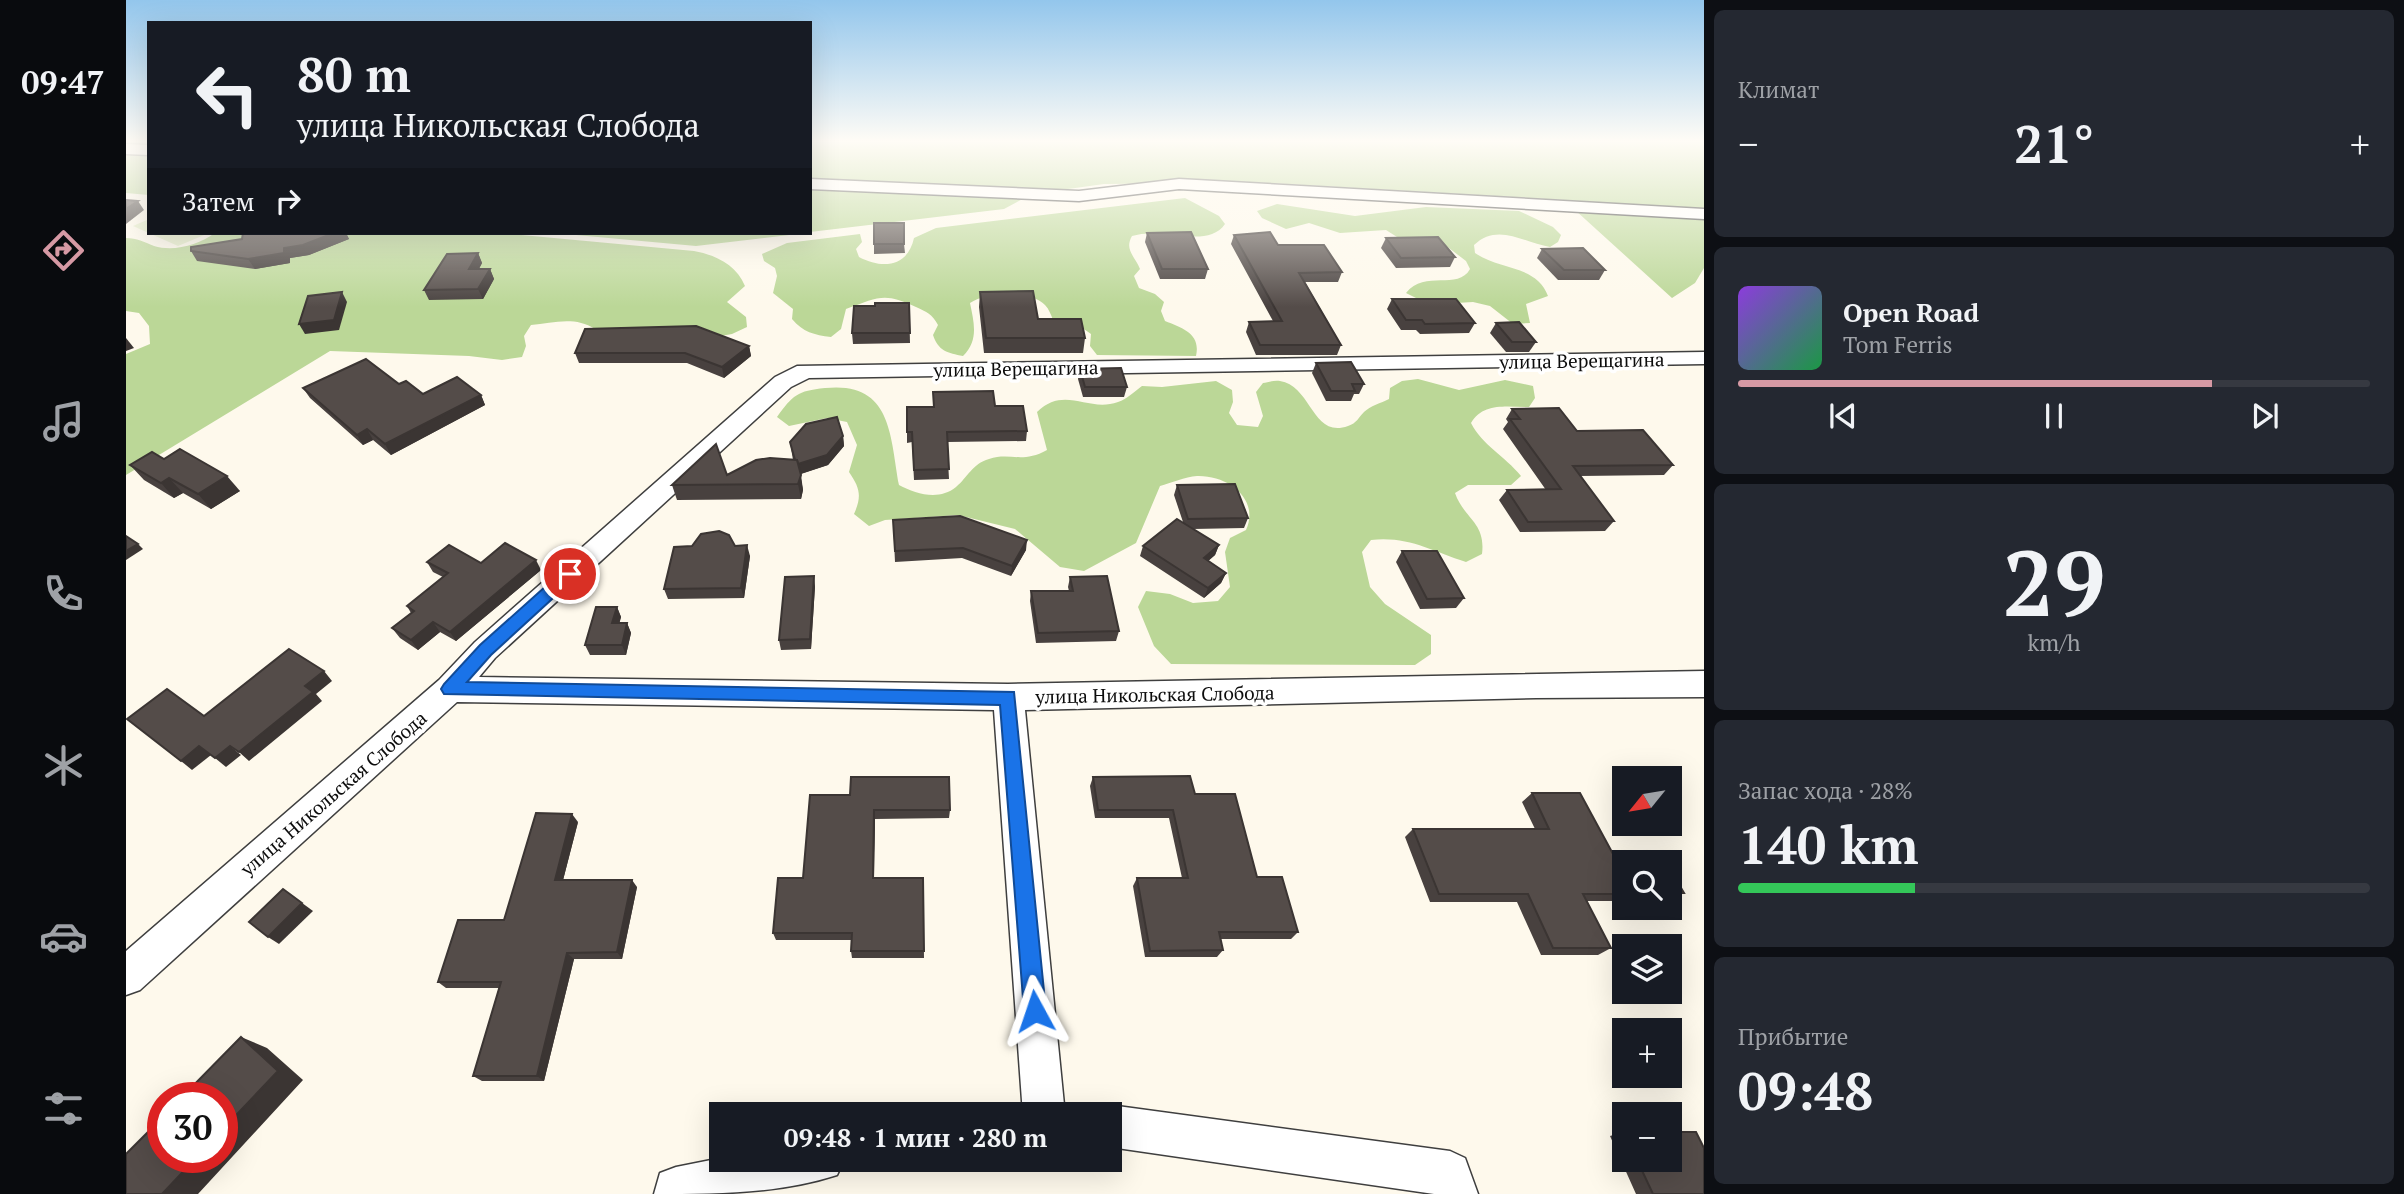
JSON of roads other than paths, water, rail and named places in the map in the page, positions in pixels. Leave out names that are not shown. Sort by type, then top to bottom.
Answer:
[{"type":"street","points":[[1384,196],[1704,214]]},
{"type":"street","name":"улица Верещагина","points":[[450,689],[485,650],[773,390],[790,377],[805,371],[1704,358]]},
{"type":"street","name":"улица Никольская Слобода","points":[[126,976],[450,689],[1008,698],[1536,685],[1704,684]]},
{"type":"street","points":[[1008,698],[1043,1102]]},
{"type":"street","points":[[1122,1128],[1450,1173],[1456,1194]]},
{"type":"street","points":[[676,1194],[676,1189],[762,1172]]}]
